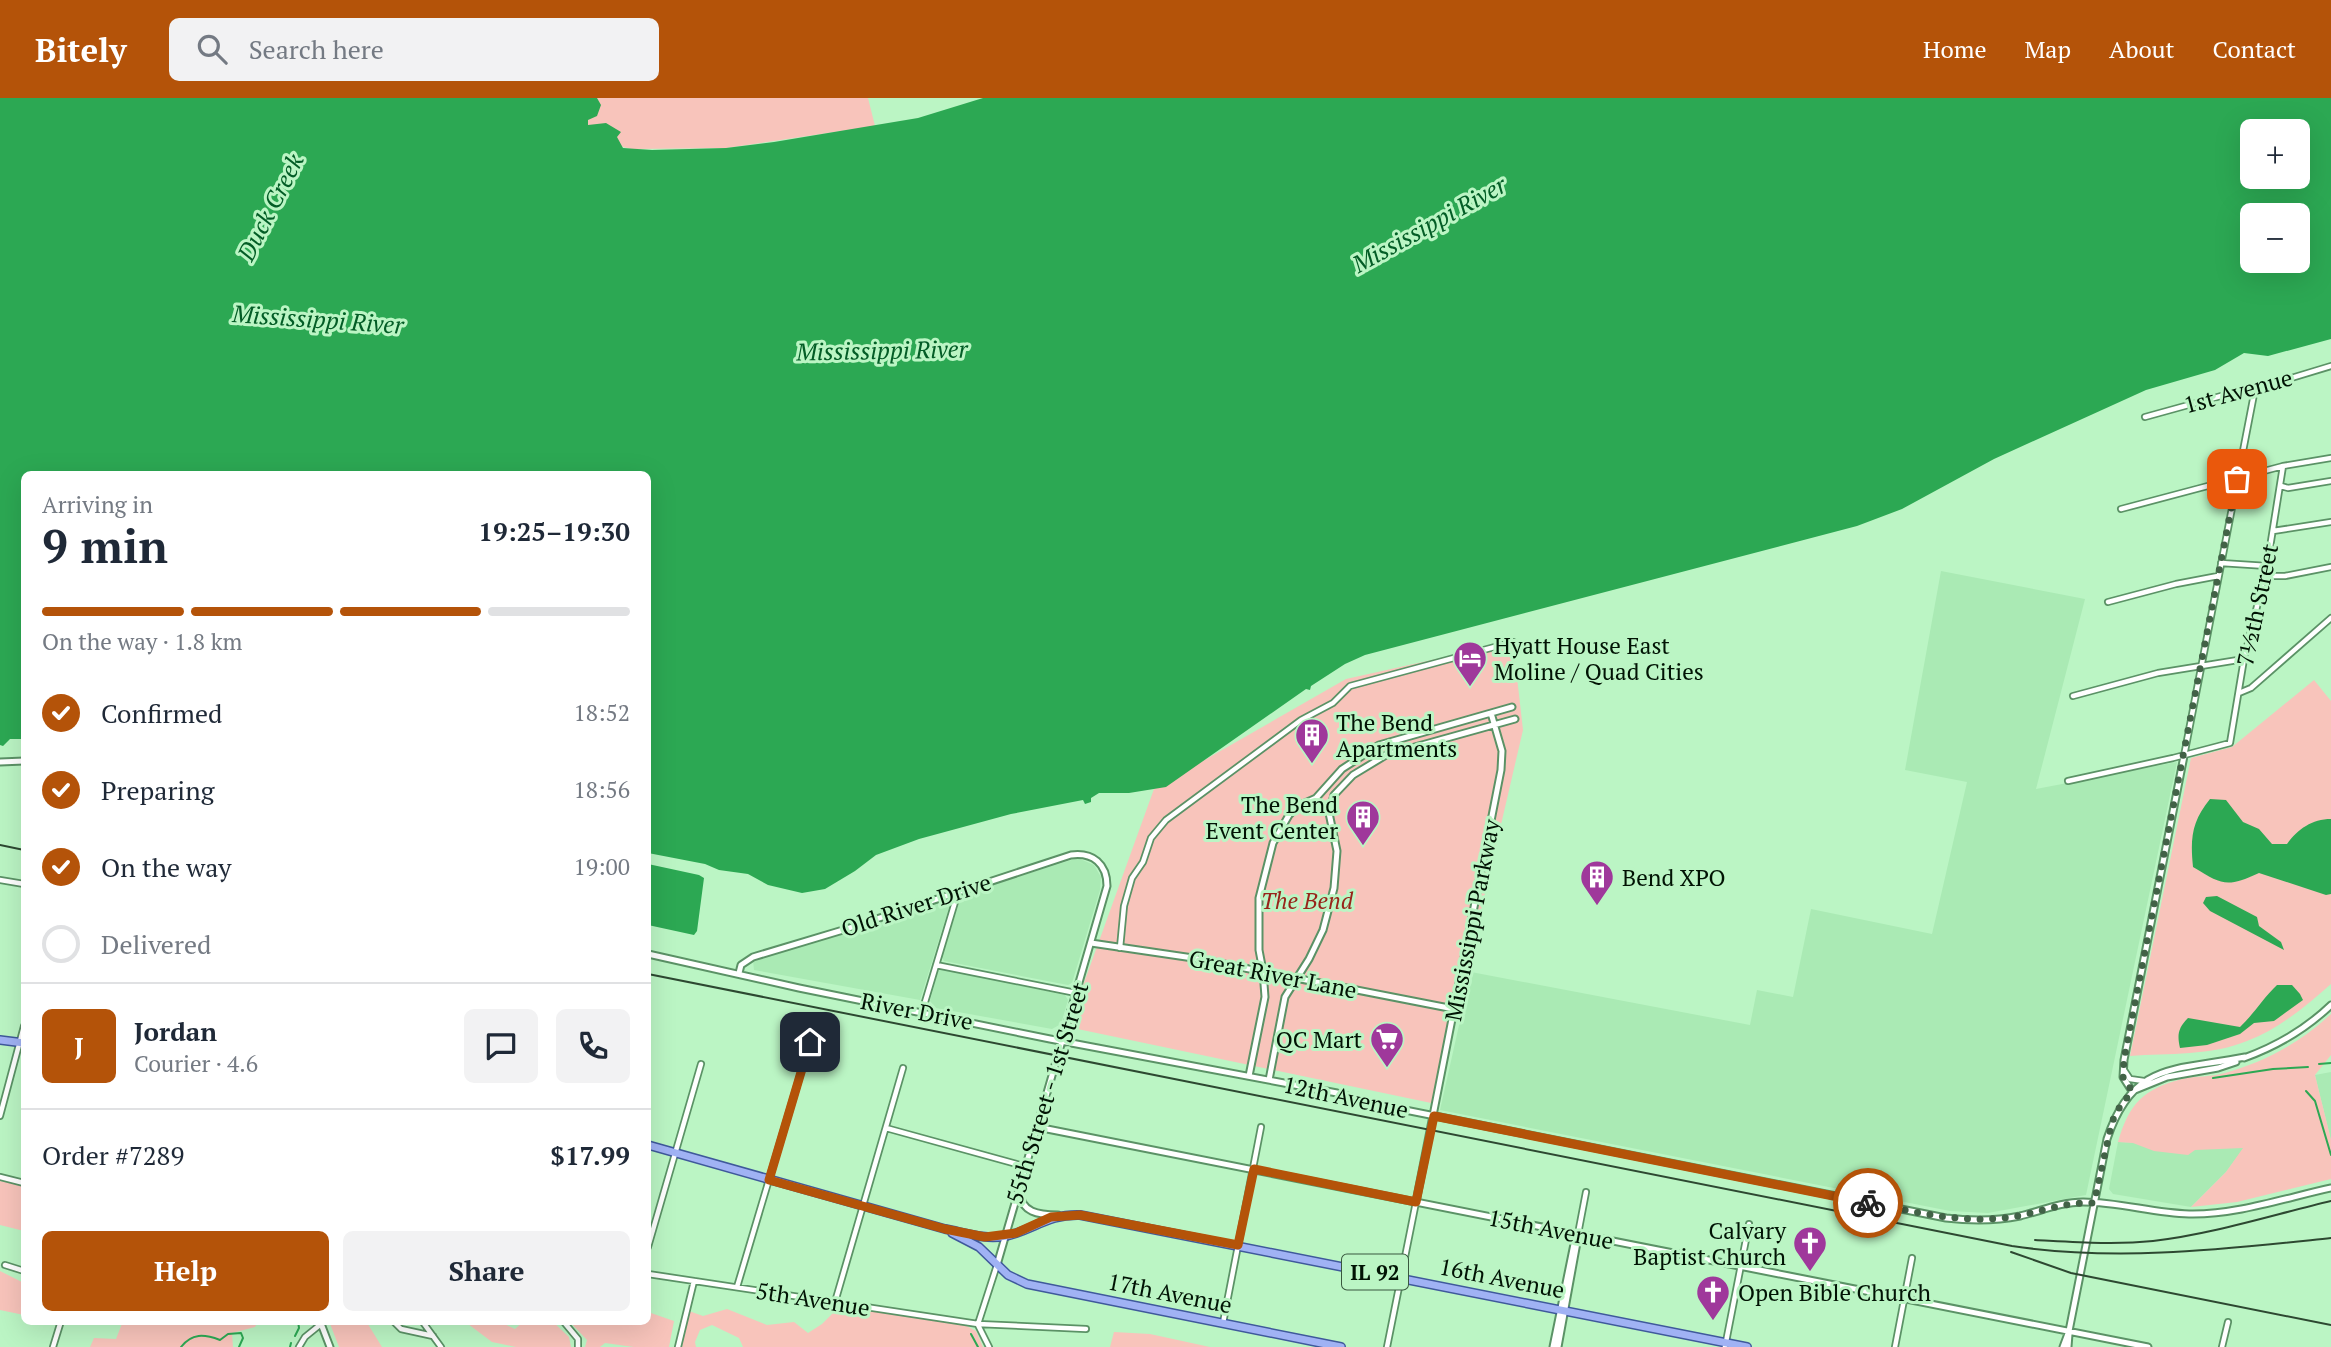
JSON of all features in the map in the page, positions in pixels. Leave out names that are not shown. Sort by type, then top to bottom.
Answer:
[{"type":"main road","points":[[0,1040],[21,1043]]},
{"type":"main road","name":"IL 92","points":[[651,1146],[945,1229],[985,1237],[1005,1236]]},
{"type":"main road","name":"16th Avenue","points":[[1005,1236],[1061,1215],[1100,1218],[1726,1345],[1747,1347]]},
{"type":"main road","name":"IL 92","points":[[945,1229],[974,1244],[997,1265]]},
{"type":"main road","name":"17th Avenue","points":[[997,1265],[1008,1275],[1027,1284],[1335,1346]]},
{"type":"street","name":"1st Avenue","points":[[2145,417],[2331,366]]},
{"type":"street","points":[[2132,1091],[2126,1083],[2123,1069],[2255,389]]},
{"type":"street","points":[[2121,509],[2283,466],[2331,458]]},
{"type":"street","name":"7½th Street","points":[[2184,756],[2230,743],[2244,659],[2267,566],[2283,466]]},
{"type":"street","points":[[2281,486],[2288,488],[2331,481]]},
{"type":"street","points":[[2273,531],[2331,522]]},
{"type":"street","points":[[2221,563],[2267,566]]},
{"type":"street","points":[[2264,576],[2285,576],[2331,567]]},
{"type":"street","points":[[2108,601],[2218,576]]},
{"type":"street","points":[[2239,693],[2251,688],[2331,618]]},
{"type":"street","points":[[1121,948],[1124,906],[1132,878],[1143,862],[1151,838],[1166,820],[1250,756],[1301,720],[1333,703],[1356,683],[1513,642]]},
{"type":"street","points":[[2073,696],[2158,673],[2244,659]]},
{"type":"street","points":[[1250,1076],[1265,997],[1264,971],[1259,950],[1259,898],[1273,843],[1289,815],[1298,806],[1323,792],[1342,769],[1378,745],[1512,707]]},
{"type":"street","name":"Mississippi Parkway","points":[[1416,1202],[1502,770],[1502,751],[1491,713]]},
{"type":"street","points":[[1269,1080],[1285,998],[1323,930],[1334,888],[1337,850],[1329,812],[1334,795],[1342,785],[1377,759],[1396,751],[1515,719]]},
{"type":"street","points":[[2068,781],[2184,756]]},
{"type":"street","points":[[0,762],[21,761]]},
{"type":"street","points":[[1307,803],[1329,812]]},
{"type":"street","name":"Old River Drive","points":[[739,973],[741,965],[752,957],[1071,855],[1088,855],[1100,863]]},
{"type":"street","name":"55th Street - 1st Street","points":[[978,1324],[1107,886],[1107,875],[1100,863]]},
{"type":"street","points":[[0,880],[21,884]]},
{"type":"street","points":[[922,1012],[958,891]]},
{"type":"street","name":"Great River Lane","points":[[1091,943],[1193,958],[1454,1009]]},
{"type":"street","name":"River Drive","points":[[651,955],[1062,1041]]},
{"type":"street","points":[[936,965],[1077,993]]},
{"type":"street","points":[[2132,1091],[2167,1077],[2218,1068],[2281,1042],[2331,1005]]},
{"type":"street","name":"12th Avenue","points":[[1062,1041],[1250,1076],[1434,1116],[1946,1218],[1998,1219],[2060,1205],[2094,1203],[2180,1214],[2203,1214],[2331,1188]]},
{"type":"street","points":[[737,1287],[810,1042]]},
{"type":"street","points":[[0,1116],[21,1046]]},
{"type":"street","points":[[2066,1347],[2094,1203],[2112,1122],[2117,1111],[2132,1091],[2145,1080],[2177,1067],[2245,1057]]},
{"type":"street","points":[[651,1237],[701,1064]]},
{"type":"street","points":[[835,1302],[903,1068]]},
{"type":"street","points":[[2123,1069],[2130,1079],[2145,1080]]},
{"type":"street","name":"15th Avenue","points":[[1037,1126],[2148,1347]]},
{"type":"street","points":[[1223,1322],[1261,1127]]},
{"type":"street","points":[[886,1128],[1024,1166]]},
{"type":"street","points":[[0,1177],[21,1182]]},
{"type":"street","points":[[1019,1184],[1020,1199],[1026,1209],[1041,1215],[1061,1215]]},
{"type":"street","points":[[1553,1347],[1579,1245],[1578,1234],[1586,1192]]},
{"type":"street","points":[[1387,1347],[1416,1202]]},
{"type":"street","points":[[1726,1345],[1749,1224]]},
{"type":"street","points":[[1895,1347],[1912,1258]]},
{"type":"street","points":[[5,1265],[21,1270]]},
{"type":"street","name":"5th Avenue","points":[[651,1274],[978,1324],[1086,1329]]},
{"type":"street","points":[[678,1347],[694,1281]]},
{"type":"street","points":[[1558,1347],[1563,1310]]},
{"type":"street","points":[[2222,1347],[2228,1322]]},
{"type":"street","points":[[978,1324],[989,1347]]},
{"type":"street","points":[[53,1347],[60,1325]]},
{"type":"street","points":[[299,1347],[319,1325]]},
{"type":"street","points":[[322,1325],[330,1347]]},
{"type":"street","points":[[397,1325],[401,1329],[433,1336]]},
{"type":"street","points":[[425,1325],[441,1347]]},
{"type":"street","points":[[567,1325],[578,1339],[578,1347]]},
{"type":"shaded area","points":[[1941,571],[2085,599],[2036,789],[2177,762],[2086,1195],[1988,1213],[1950,1211],[1440,1110],[1471,972],[1750,1025],[1757,990],[1793,997],[1811,909],[1932,934],[1967,782],[1905,770]]},
{"type":"shaded area","points":[[1078,858],[1094,865],[1101,877],[1100,890],[1072,983],[1068,985],[944,961],[942,957],[962,894]]},
{"type":"shaded area","points":[[952,898],[920,1000],[754,970],[753,960]]},
{"type":"shaded area","points":[[942,969],[1065,995],[1068,1000],[1061,1024],[1052,1029],[936,1008],[930,1001],[938,971]]},
{"type":"shaded area","points":[[2331,1072],[2331,1140],[2315,1075]]},
{"type":"shaded area","points":[[2118,1142],[2244,1148],[2226,1172],[2191,1207],[2113,1194],[2109,1189]]},
{"type":"green space","points":[[436,98],[868,98],[875,126],[726,148],[631,149]]},
{"type":"green space","name":"The Bend","points":[[1513,642],[1523,730],[1436,1104],[1068,1027],[1154,789],[1346,679]]},
{"type":"green space","points":[[2314,680],[2331,701],[2331,984],[2302,1009],[2247,1041],[2204,1052],[2130,1056],[2191,758],[2232,747]]},
{"type":"green space","points":[[2331,1014],[2331,1055],[2315,1075],[2331,1140],[2331,1179],[2237,1202],[2191,1207],[2226,1172],[2243,1148],[2195,1150],[2188,1155],[2154,1151],[2133,1143],[2118,1142],[2133,1108],[2148,1093],[2182,1079],[2220,1074],[2254,1063],[2295,1042]]},
{"type":"green space","points":[[0,1181],[21,1185],[21,1230],[0,1225]]},
{"type":"green space","points":[[0,1271],[21,1282],[21,1314],[0,1310]]},
{"type":"green space","points":[[840,1306],[963,1324],[976,1331],[983,1347],[743,1347],[739,1338],[712,1325],[700,1330],[695,1342],[696,1347],[682,1347],[689,1311],[703,1316],[727,1309],[767,1325],[794,1322],[808,1333],[822,1324]]},
{"type":"green space","points":[[651,1313],[674,1321],[669,1347],[634,1347],[605,1343],[600,1347],[585,1347],[587,1340],[573,1325],[651,1325]]},
{"type":"green space","points":[[121,1325],[256,1325],[232,1333],[233,1347],[90,1347],[94,1338],[116,1339]]},
{"type":"green space","points":[[331,1325],[368,1325],[382,1347],[339,1347]]},
{"type":"green space","points":[[469,1325],[506,1325],[515,1329],[520,1325],[556,1325],[569,1337],[571,1347],[516,1347],[492,1342]]},
{"type":"green space","points":[[1114,1332],[1150,1334],[1210,1347],[1110,1347]]},
{"type":"water","points":[[0,98],[597,98],[601,105],[597,116],[588,120],[588,125],[606,123],[621,132],[617,137],[623,148],[652,150],[726,148],[774,142],[918,118],[983,98],[2331,98],[2331,339],[2268,356],[2244,353],[2215,370],[2146,390],[1994,459],[1902,509],[1857,526],[1365,655],[1345,664],[1311,686],[1310,690],[1306,689],[1166,787],[1129,793],[1099,793],[1091,798],[1091,802],[1085,804],[1083,800],[1011,814],[919,839],[876,855],[825,889],[802,893],[768,885],[748,874],[651,854],[651,471],[21,471],[21,739],[10,739],[3,746],[0,745]]},
{"type":"water","points":[[2210,799],[2226,800],[2243,822],[2259,829],[2272,844],[2287,844],[2306,826],[2331,819],[2331,894],[2326,895],[2259,873],[2239,881],[2218,881],[2193,867],[2194,830],[2199,815]]},
{"type":"water","points":[[651,865],[704,878],[697,931],[694,935],[651,926]]},
{"type":"water","points":[[2217,896],[2257,917],[2259,926],[2281,942],[2284,950],[2210,911],[2203,903],[2206,897]]},
{"type":"water","points":[[2277,985],[2292,985],[2303,1000],[2274,1021],[2254,1023],[2240,1034],[2207,1045],[2180,1048],[2179,1032],[2188,1018],[2240,1027]]},
{"type":"waterway","points":[[2319,1064],[2331,1063]]},
{"type":"waterway","points":[[2213,1078],[2308,1067]]},
{"type":"waterway","points":[[2306,1091],[2315,1101],[2331,1155]]},
{"type":"waterway","points":[[295,1336],[299,1325]]},
{"type":"waterway","points":[[181,1347],[194,1337],[204,1336],[220,1340],[228,1334],[241,1333],[243,1338],[239,1347]]},
{"type":"waterway","points":[[971,1334],[978,1347]]},
{"type":"waterway","points":[[290,1347],[291,1343]]},
{"type":"railway","points":[[0,845],[21,849]]},
{"type":"railway","points":[[651,975],[2012,1246],[2092,1253],[2172,1252],[2331,1238]]},
{"type":"railway","points":[[2035,1240],[2109,1243],[2153,1241],[2220,1229],[2331,1201]]},
{"type":"railway","points":[[2011,1252],[2071,1273],[2331,1325]]},
{"type":"way so far","points":[[1868,1203],[1946,1218],[1990,1220],[2060,1205],[2094,1203],[2112,1122],[2132,1091],[2123,1077],[2124,1059],[2237,479]]},
{"type":"place","name":"Hyatt House East Moline / Quad Cities","points":[[1470,688]]},
{"type":"place","name":"The Bend Apartments","points":[[1312,765]]},
{"type":"place","name":"The Bend Event Center","points":[[1363,847]]},
{"type":"place","name":"Bend XPO","points":[[1597,907]]},
{"type":"place","name":"QC Mart","points":[[1387,1069]]},
{"type":"place","name":"Calvary Baptist Church","points":[[1810,1273]]},
{"type":"place","name":"Open Bible Church","points":[[1713,1322]]},
{"type":"route","points":[[810,1042],[769,1180],[945,1229],[985,1237],[1016,1233],[1051,1217],[1080,1215],[1238,1245],[1254,1169],[1416,1202],[1434,1116],[1868,1203]]},
{"type":"water label","name":"Duck Creek","points":[[270,207]]},
{"type":"water label","name":"Mississippi River","points":[[1429,224]]},
{"type":"water label","name":"Mississippi River","points":[[318,319]]},
{"type":"water label","name":"Mississippi River","points":[[882,350]]}]
